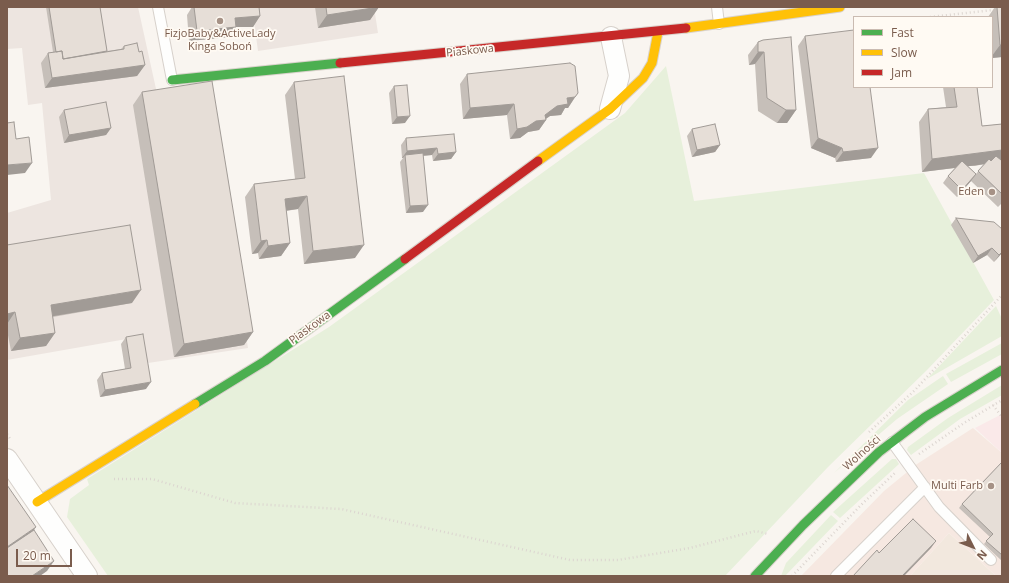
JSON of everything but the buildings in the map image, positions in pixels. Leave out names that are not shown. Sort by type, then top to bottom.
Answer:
[{"type":"street","name":"Piaskowa","points":[[172,80],[658,32],[840,7]]},
{"type":"street","name":"Piaskowa","points":[[36,502],[265,361],[610,109],[643,78],[652,63],[658,32]]},
{"type":"street","points":[[610,109],[618,76],[611,37]]},
{"type":"street","name":"Wolności","points":[[756,576],[839,489],[892,442],[925,417],[1002,370]]},
{"type":"street","points":[[11,452],[36,502],[87,576]]},
{"type":"lane","name":"Piaskowa","points":[[158,7],[172,80]]},
{"type":"lane","points":[[717,7],[719,24]]},
{"type":"lane","points":[[892,442],[939,507],[991,560]]},
{"type":"lane","points":[[836,576],[925,487]]},
{"type":"path","points":[[939,16],[1002,9]]},
{"type":"path","points":[[868,433],[915,390],[1002,295]]},
{"type":"path","points":[[792,576],[864,502],[907,463],[964,423],[1002,400]]},
{"type":"path","points":[[993,405],[1002,417]]},
{"type":"path","points":[[7,434],[11,452]]},
{"type":"path","points":[[109,477],[119,480],[152,479],[235,503],[341,510],[570,560],[618,560],[690,548],[756,531],[772,535]]},
{"type":"shaded area","points":[[7,7],[138,7],[158,98],[206,90],[248,348],[148,363],[138,337],[7,360],[7,213],[51,200],[42,103],[28,105],[22,48],[7,49]]},
{"type":"shaded area","points":[[252,7],[374,7],[378,33],[258,51]]},
{"type":"shaded area","points":[[1002,414],[1002,453],[975,428]]},
{"type":"shaded area","points":[[973,428],[1002,453],[1002,576],[996,576],[949,533],[910,576],[801,576],[884,491],[917,464]]},
{"type":"shaded area","points":[[949,533],[996,576],[910,576]]},
{"type":"green space","points":[[666,66],[694,201],[924,173],[994,300],[927,370],[828,467],[725,576],[108,576],[67,517],[70,499],[89,485],[87,479],[329,327],[625,113]]},
{"type":"green space","points":[[996,306],[1002,319],[1002,336],[927,379]]},
{"type":"green space","points":[[1002,343],[1002,354],[951,382],[946,374]]},
{"type":"green space","points":[[943,376],[948,384],[897,419],[834,473],[908,400]]},
{"type":"green space","points":[[1002,385],[1002,395],[960,419],[911,455],[907,450],[908,447],[948,418]]},
{"type":"green space","points":[[892,459],[896,459],[899,464],[840,518],[833,512]]},
{"type":"green space","points":[[831,515],[838,521],[785,576],[781,576],[786,563]]},
{"type":"traffic: fast","points":[[172,80],[340,63]]},
{"type":"traffic: fast","points":[[195,404],[265,361],[405,259]]},
{"type":"traffic: fast","points":[[755,576],[803,525],[879,452],[925,417],[1002,370]]},
{"type":"traffic: slow","points":[[686,28],[840,7]]},
{"type":"traffic: slow","points":[[538,161],[610,109],[643,78],[652,63],[658,32]]},
{"type":"traffic: slow","points":[[37,502],[195,404]]},
{"type":"traffic: jam","points":[[340,63],[686,28]]},
{"type":"traffic: jam","points":[[405,259],[538,161]]},
{"type":"place","name":"FizjoBaby&ActiveLady Kinga Soboń","points":[[220,21]]},
{"type":"place","name":"Eden","points":[[992,192]]},
{"type":"place","name":"Multi Farb","points":[[991,486]]}]
